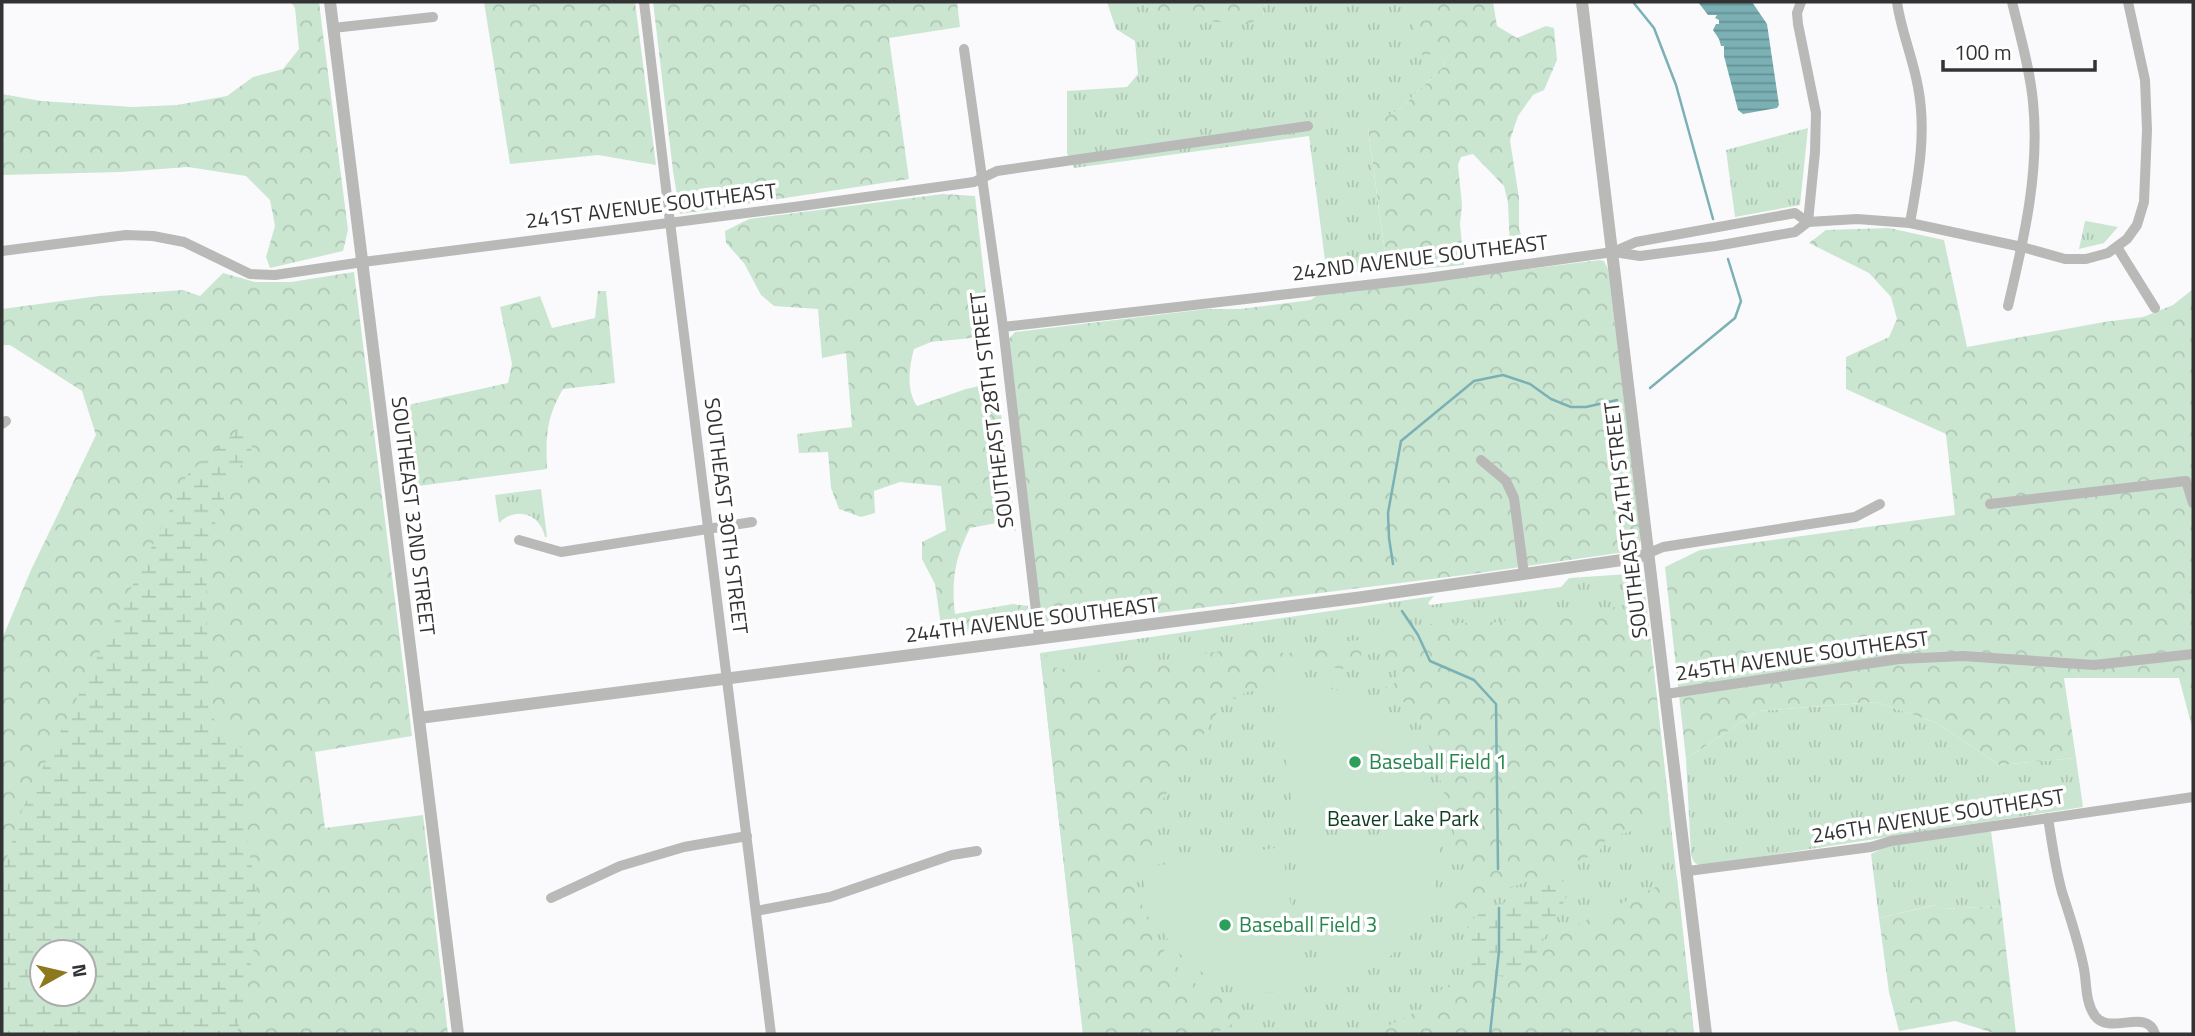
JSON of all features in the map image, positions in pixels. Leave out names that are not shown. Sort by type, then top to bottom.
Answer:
[{"type":"street","name":"SOUTHEAST 32ND STREET","points":[[330,2],[458,1034]]},
{"type":"street","name":"SOUTHEAST 30TH STREET","points":[[644,2],[771,1034]]},
{"type":"street","name":"SOUTHEAST 24TH STREET","points":[[1582,2],[1706,1034]]},
{"type":"street","points":[[1897,2],[1919,89],[1922,116],[1921,161],[1910,223]]},
{"type":"street","points":[[2008,306],[2022,247],[2032,186],[2035,128],[2030,78],[2012,2]]},
{"type":"street","points":[[2128,2],[2145,80],[2147,130],[2144,202],[2137,225],[2117,247],[2155,308]]},
{"type":"street","points":[[1800,3],[1798,24],[1816,113],[1808,222]]},
{"type":"street","points":[[333,28],[433,17]]},
{"type":"street","name":"SOUTHEAST 28TH STREET","points":[[964,49],[1003,327],[1039,637]]},
{"type":"street","name":"241ST AVENUE SOUTHEAST","points":[[2,251],[138,234],[184,242],[250,274],[289,274],[363,262],[920,190],[974,182],[997,171],[1308,126]]},
{"type":"street","name":"242ND AVENUE SOUTHEAST","points":[[1003,327],[1427,278],[1614,252],[1636,242],[1795,213],[1808,222]]},
{"type":"street","name":"242ND AVENUE SOUTHEAST","points":[[1614,252],[1640,256],[1716,246],[1795,232],[1808,222],[1857,219],[1910,223],[2075,260],[2097,257],[2117,247]]},
{"type":"street","points":[[1480,460],[1506,481],[1514,498],[1524,574]]},
{"type":"street","points":[[1990,504],[2186,481],[2193,503]]},
{"type":"street","points":[[1648,553],[1663,547],[1855,517],[1880,504]]},
{"type":"street","points":[[519,540],[561,552],[752,522]]},
{"type":"street","name":"244TH AVENUE SOUTHEAST","points":[[419,718],[727,680],[1524,574],[1636,558],[1648,553]]},
{"type":"street","name":"245TH AVENUE SOUTHEAST","points":[[1666,694],[1899,659],[1963,656],[2094,665],[2193,654]]},
{"type":"street","name":"246TH AVENUE SOUTHEAST","points":[[1688,871],[1871,847],[1891,841],[2193,797]]},
{"type":"street","points":[[2048,818],[2061,888],[2084,969],[2090,1008],[2098,1020],[2107,1024],[2146,1023],[2153,1027],[2155,1034]]},
{"type":"street","points":[[551,898],[620,866],[684,848],[747,836]]},
{"type":"street","points":[[756,911],[830,897],[952,855],[978,851]]},
{"type":"green space","points":[[291,2],[319,2],[348,230],[343,251],[270,268],[266,257],[275,226],[270,200],[246,176],[188,167],[121,172],[2,175],[2,94],[41,101],[133,107],[177,105],[227,96],[253,77],[283,69],[299,49],[295,8]]},
{"type":"green space","points":[[484,2],[635,2],[656,165],[598,155],[510,164]]},
{"type":"green space","points":[[653,2],[957,2],[960,27],[889,38],[909,179],[680,214]]},
{"type":"green space","points":[[1107,2],[1138,2],[1153,10],[1263,16],[1265,2],[1428,2],[1439,51],[1445,65],[1402,107],[1368,129],[1387,268],[1327,276],[1309,136],[1074,168],[1067,153],[1067,91],[1127,87],[1138,74],[1135,41],[1116,29]]},
{"type":"green space","points":[[1138,2],[1265,2],[1263,16],[1249,24],[1186,20],[1153,10]]},
{"type":"green space","points":[[1428,2],[1493,2],[1497,26],[1517,38],[1546,26],[1554,28],[1557,60],[1544,90],[1533,95],[1518,116],[1510,140],[1519,198],[1519,229],[1526,248],[1510,248],[1508,203],[1504,186],[1473,154],[1461,157],[1458,165],[1464,265],[1410,270],[1387,268],[1368,128],[1402,107],[1445,65],[1439,52],[1423,56],[1416,39],[1416,17],[1418,11],[1429,9]]},
{"type":"green space","points":[[1808,128],[1800,205],[1735,217],[1726,150]]},
{"type":"green space","points":[[943,194],[975,196],[991,336],[931,342],[914,349],[910,371],[911,393],[917,406],[966,389],[997,382],[1016,531],[1002,522],[970,528],[955,569],[955,614],[1013,604],[1028,606],[1029,622],[1015,629],[943,640],[935,584],[922,559],[922,542],[946,530],[941,486],[900,482],[874,491],[875,513],[861,517],[839,509],[831,488],[828,452],[799,453],[797,434],[852,427],[846,353],[822,358],[818,309],[774,306],[761,295],[744,263],[726,243],[725,231],[749,219]]},
{"type":"green space","points":[[2085,221],[2118,227],[2104,243],[2079,249]]},
{"type":"green space","points":[[1889,228],[1944,240],[1967,347],[2143,317],[2173,305],[2193,289],[2193,731],[2179,678],[2064,678],[2076,758],[1999,765],[1937,723],[1876,702],[1758,711],[1686,759],[1665,567],[1700,550],[1955,515],[1946,434],[1846,389],[1846,357],[1889,337],[1897,319],[1891,297],[1869,273],[1809,243],[1826,230]]},
{"type":"green space","points":[[1604,261],[1608,269],[1641,539],[1638,547],[1632,551],[1472,574],[1048,627],[1043,621],[1007,341],[1015,332],[1206,309],[1240,309],[1311,300],[1317,295]]},
{"type":"green space","points":[[354,272],[412,736],[315,752],[325,828],[423,815],[448,1034],[2,1034],[2,639],[31,570],[96,435],[82,391],[10,345],[2,345],[2,309],[99,296],[183,290],[200,296],[223,273],[255,282],[291,282]]},
{"type":"green space","points":[[598,291],[606,291],[615,383],[563,389],[553,409],[548,428],[547,469],[403,488],[394,408],[508,383],[512,364],[500,307],[540,296],[552,328],[595,318]]},
{"type":"green space","points":[[243,425],[254,435],[251,451],[230,481],[207,547],[206,617],[213,718],[245,752],[244,825],[261,912],[237,1034],[2,1034],[2,874],[22,810],[187,475]]},
{"type":"green space","points":[[541,489],[547,537],[538,522],[526,515],[513,515],[499,523],[495,495]]},
{"type":"green space","name":"Beaver Lake Park","points":[[1643,573],[1694,1034],[1083,1034],[1040,653],[1434,596],[1428,603],[1430,605],[1561,587],[1569,578]]},
{"type":"green space","points":[[1624,605],[1648,616],[1669,808],[1656,816],[1648,826],[1606,839],[1598,853],[1478,901],[1458,913],[1443,912],[1453,894],[1469,876],[1469,863],[1453,865],[1455,841],[1449,809],[1415,714],[1406,703],[1385,697],[1386,687],[1393,686],[1399,673],[1393,662],[1381,655],[1380,638],[1430,624],[1496,622],[1553,613],[1594,612]]},
{"type":"green space","points":[[1359,640],[1362,643],[1361,656],[1357,664],[1342,669],[1303,663],[1281,664],[1266,689],[1247,692],[1235,699],[1228,695],[1150,820],[1155,824],[1152,836],[1153,866],[1134,872],[1149,923],[1165,952],[1176,966],[1204,990],[1237,1006],[1244,1015],[1214,1034],[1083,1034],[1040,653],[1046,655],[1054,667],[1081,673],[1240,648],[1298,652]]},
{"type":"green space","name":"Baseball Field 1","points":[[1304,685],[1330,688],[1353,696],[1374,706],[1392,720],[1419,757],[1429,780],[1435,805],[1295,826],[1276,688]]},
{"type":"green space","points":[[1876,702],[1937,723],[1999,765],[2076,758],[2083,807],[1700,866],[1694,862],[1691,855],[1686,759],[1758,711]]},
{"type":"green space","points":[[1438,825],[1436,884],[1427,909],[1414,931],[1397,950],[1376,966],[1351,978],[1322,986],[1299,847]]},
{"type":"green space","points":[[1991,831],[2001,906],[1941,909],[1935,905],[1879,918],[1871,854],[1889,845]]},
{"type":"green space","name":"Baseball Field 3","points":[[1282,847],[1303,989],[1265,992],[1240,988],[1197,969],[1165,936],[1154,915],[1141,868]]},
{"type":"green space","points":[[1677,877],[1694,1034],[1371,1034],[1435,1003],[1439,991],[1470,972],[1494,976],[1532,961],[1542,941]]},
{"type":"green space","points":[[1570,881],[1566,898],[1532,961],[1513,978],[1470,972],[1467,923],[1485,910],[1557,882]]},
{"type":"green space","points":[[1936,905],[1941,909],[2001,906],[2016,1034],[1997,1034],[1955,1021],[1899,1031],[1889,992],[1879,918]]},
{"type":"water","points":[[1698,2],[1752,2],[1767,24],[1779,105],[1777,108],[1743,114],[1738,110],[1724,56],[1724,46],[1721,46],[1713,30],[1719,20],[1715,18],[1717,15],[1708,15]]},
{"type":"waterway","points":[[1633,2],[1654,28],[1676,85],[1713,219]]},
{"type":"waterway","points":[[1650,388],[1735,318],[1741,301],[1728,259]]},
{"type":"waterway","points":[[1393,564],[1388,513],[1401,441],[1474,381],[1503,375],[1530,384],[1551,399],[1571,407],[1586,407],[1617,400]]},
{"type":"waterway","points":[[1402,611],[1418,635],[1430,661],[1474,680],[1496,704],[1498,869]]},
{"type":"waterway","points":[[1490,1034],[1499,951],[1499,908]]},
{"type":"place","name":"Baseball Field 1","points":[[1355,762]]},
{"type":"place","name":"Baseball Field 3","points":[[1225,925]]}]
